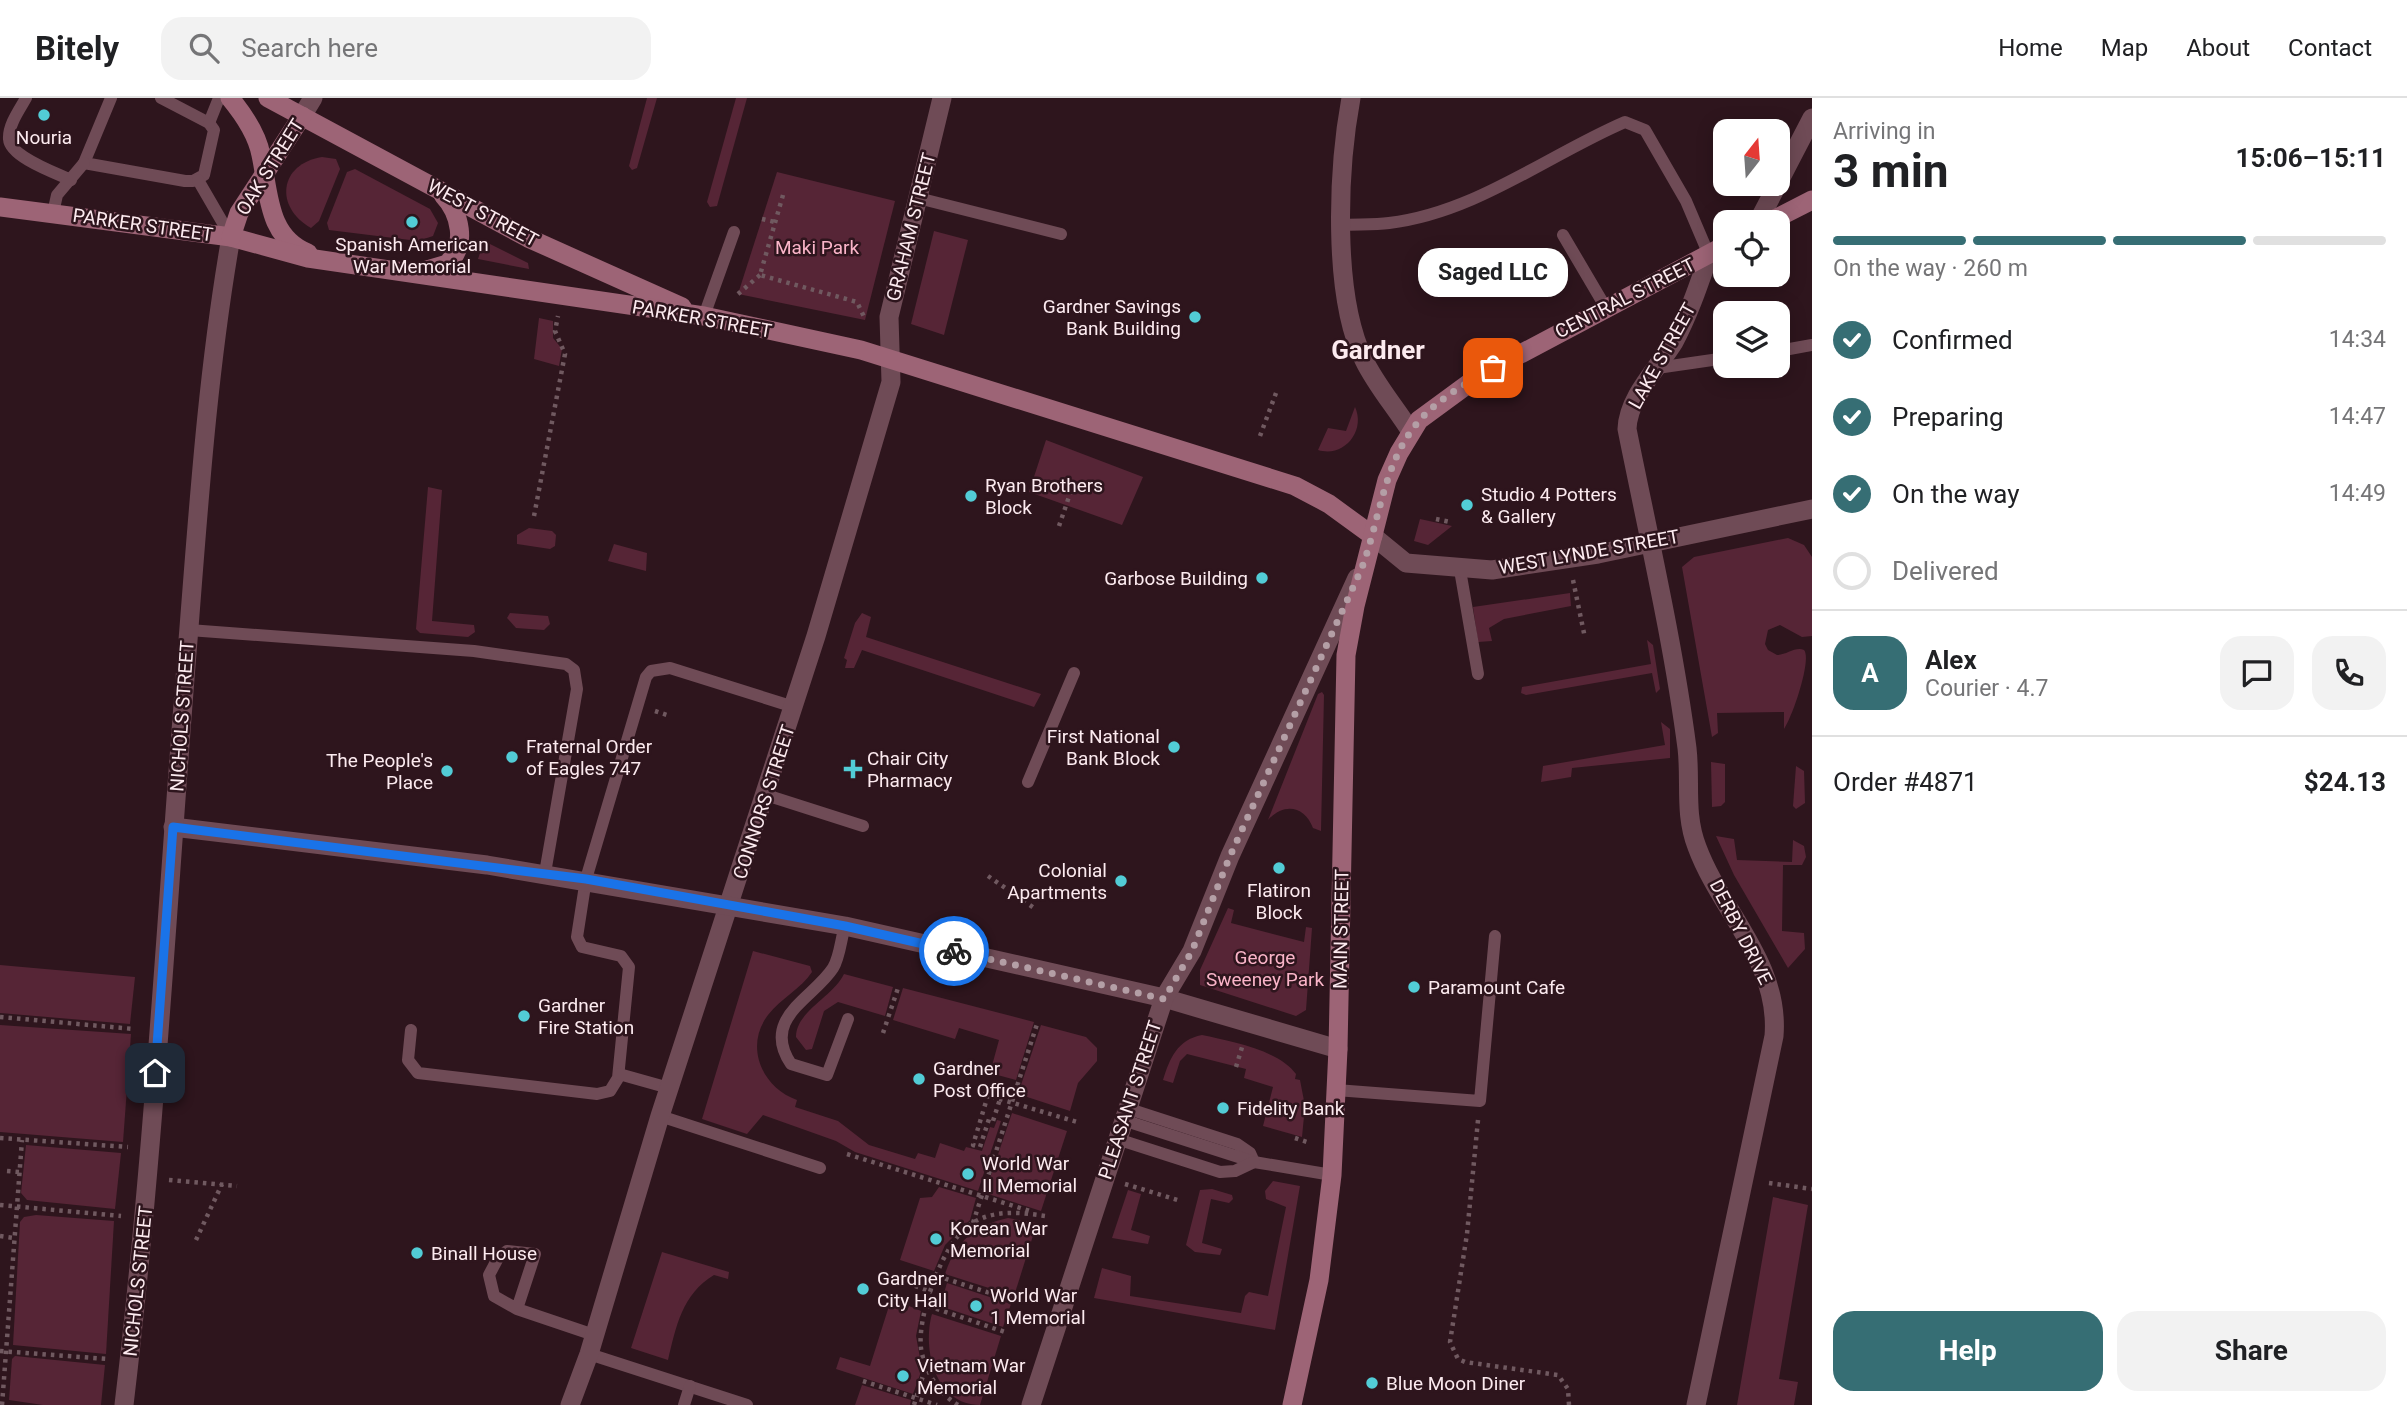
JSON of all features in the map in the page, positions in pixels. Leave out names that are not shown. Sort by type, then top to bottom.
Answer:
[{"type":"main road","points":[[230,98],[255,136],[271,214],[286,237],[305,252],[328,261]]},
{"type":"main road","name":"WEST STREET","points":[[268,98],[566,256],[704,316]]},
{"type":"main road","name":"OAK STREET","points":[[231,237],[239,213],[302,116]]},
{"type":"main road","points":[[411,273],[447,264],[458,247],[459,226],[455,211],[435,187]]},
{"type":"main road","points":[[1790,211],[1812,200]]},
{"type":"main road","name":"PARKER STREET","points":[[0,207],[231,237],[328,261],[704,316],[890,356],[1295,486],[1329,504],[1374,536]]},
{"type":"main road","name":"CENTRAL STREET","points":[[1374,536],[1387,480],[1411,432],[1419,420],[1444,399],[1479,376],[1713,252]]},
{"type":"main road","name":"MAIN STREET","points":[[1292,1405],[1319,1280],[1332,1175],[1338,1049],[1345,674],[1354,606],[1374,536]]},
{"type":"street","name":"OAK STREET","points":[[302,116],[313,98]]},
{"type":"street","name":"GRAHAM STREET","points":[[890,356],[889,317],[942,98]]},
{"type":"street","points":[[1351,98],[1343,155],[1341,225],[1349,306],[1363,359],[1411,432]]},
{"type":"street","points":[[1764,210],[1812,118]]},
{"type":"street","name":"NICHOLS STREET","points":[[124,1405],[145,1218],[173,827],[210,388],[231,237]]},
{"type":"street","name":"LAKE STREET","points":[[1651,542],[1628,429],[1630,412],[1691,306],[1713,259]]},
{"type":"street","name":"CONNORS STREET","points":[[570,1405],[589,1354],[660,1116],[794,707],[891,382],[890,356]]},
{"type":"street","name":"WEST LYNDE STREET","points":[[1374,536],[1402,561],[1460,570],[1492,570],[1598,554],[1812,509]]},
{"type":"street","name":"PLEASANT STREET","points":[[1031,1405],[1164,999],[1192,951],[1230,856],[1374,536]]},
{"type":"street","name":"DERBY DRIVE","points":[[1651,542],[1687,750],[1689,819],[1697,848],[1763,969],[1771,988],[1775,1011],[1774,1036],[1696,1405]]},
{"type":"street","points":[[173,827],[586,879],[845,926],[1164,999],[1338,1049]]},
{"type":"lane","points":[[26,98],[11,128],[9,139],[13,149],[28,160],[71,180]]},
{"type":"lane","points":[[53,214],[57,195],[85,163],[111,98]]},
{"type":"lane","points":[[85,163],[185,181],[198,180],[204,175],[215,136],[209,123],[161,98]]},
{"type":"lane","points":[[209,123],[219,98]]},
{"type":"lane","points":[[1341,225],[1389,223],[1444,208],[1519,177],[1625,122],[1645,130],[1713,244]]},
{"type":"lane","points":[[198,180],[231,237]]},
{"type":"lane","points":[[918,198],[1061,234]]},
{"type":"lane","points":[[704,316],[734,232]]},
{"type":"lane","points":[[1563,235],[1606,308]]},
{"type":"lane","points":[[1790,349],[1812,345]]},
{"type":"lane","points":[[1657,368],[1713,360]]},
{"type":"lane","points":[[1460,570],[1478,674]]},
{"type":"lane","points":[[189,630],[474,651],[566,664],[573,670],[577,689],[545,873]]},
{"type":"lane","points":[[411,1030],[408,1060],[418,1073],[597,1094],[604,1094],[615,1086],[619,1074],[629,967],[621,956],[582,947],[578,942],[586,879],[643,685],[651,671],[670,668],[794,707]]},
{"type":"lane","points":[[1028,782],[1074,673]]},
{"type":"lane","points":[[766,795],[863,826]]},
{"type":"lane","points":[[845,926],[833,968],[793,1007],[788,1017],[783,1038],[791,1064],[827,1076],[848,1019]]},
{"type":"lane","points":[[1336,1090],[1480,1101],[1495,936]]},
{"type":"lane","points":[[619,1074],[669,1088]]},
{"type":"lane","points":[[660,1116],[820,1168]]},
{"type":"lane","points":[[1122,1122],[1237,1144],[1250,1153],[1254,1162]]},
{"type":"lane","points":[[1122,1122],[1220,1172],[1235,1171],[1254,1162],[1332,1175]]},
{"type":"lane","points":[[517,1309],[535,1254],[507,1251],[492,1265],[489,1286],[502,1303],[517,1309],[594,1335]]},
{"type":"lane","points":[[589,1354],[747,1405]]},
{"type":"lane","points":[[684,1405],[690,1387]]},
{"type":"path","points":[[738,294],[760,275],[783,195]]},
{"type":"path","points":[[762,219],[775,222]]},
{"type":"path","points":[[760,275],[857,302],[865,320]]},
{"type":"path","points":[[534,516],[565,354],[555,331],[559,315]]},
{"type":"path","points":[[1260,436],[1276,393]]},
{"type":"path","points":[[1059,526],[1072,488]]},
{"type":"path","points":[[1436,519],[1450,522]]},
{"type":"path","points":[[1573,580],[1585,638]]},
{"type":"path","points":[[988,876],[1034,908]]},
{"type":"path","points":[[883,1033],[899,985]]},
{"type":"path","points":[[0,1017],[134,1029]]},
{"type":"path","points":[[973,1224],[1038,1021]]},
{"type":"path","points":[[1236,1067],[1244,1042]]},
{"type":"path","points":[[1000,1099],[993,1121],[989,1119],[980,1147],[973,1145],[986,1095],[1012,1102],[1077,1122]]},
{"type":"path","points":[[1480,1101],[1467,1234],[1450,1342],[1458,1359],[1465,1362],[1558,1375],[1568,1389],[1569,1405]]},
{"type":"path","points":[[0,1138],[129,1147]]},
{"type":"path","points":[[1295,1138],[1307,1142]]},
{"type":"path","points":[[2,1405],[3,1352],[22,1140]]},
{"type":"path","points":[[847,1154],[1045,1216],[996,1214],[973,1224],[953,1242],[937,1276],[921,1336],[926,1365],[934,1381],[958,1405]]},
{"type":"path","points":[[7,1171],[19,1172]]},
{"type":"path","points":[[169,1180],[237,1186]]},
{"type":"path","points":[[1769,1183],[1812,1189]]},
{"type":"path","points":[[196,1240],[222,1184]]},
{"type":"path","points":[[1125,1184],[1181,1201]]},
{"type":"path","points":[[0,1205],[122,1216]]},
{"type":"path","points":[[0,1236],[14,1238]]},
{"type":"path","points":[[937,1276],[1018,1302]]},
{"type":"path","points":[[915,1286],[932,1292]]},
{"type":"path","points":[[0,1305],[9,1306]]},
{"type":"path","points":[[928,1306],[1007,1333]]},
{"type":"path","points":[[3,1352],[108,1359]]},
{"type":"path","points":[[914,1405],[926,1365]]},
{"type":"path","points":[[863,1381],[937,1405]]},
{"type":"green space","points":[[647,98],[657,98],[637,168],[632,170],[629,166]]},
{"type":"green space","points":[[736,98],[747,98],[717,206],[710,207],[707,202]]},
{"type":"green space","points":[[322,157],[336,159],[340,169],[319,221],[311,228],[291,209],[286,187],[297,168]]},
{"type":"green space","points":[[355,169],[430,209],[438,223],[433,236],[418,241],[329,230],[327,223],[347,172]]},
{"type":"green space","name":"Maki Park","points":[[777,172],[895,201],[865,320],[738,294]]},
{"type":"green space","points":[[934,231],[968,240],[944,335],[911,324]]},
{"type":"green space","points":[[484,241],[528,263],[529,269],[478,259]]},
{"type":"green space","points":[[539,318],[553,321],[553,338],[562,349],[559,366],[534,359]]},
{"type":"green space","points":[[1355,407],[1358,425],[1350,440],[1336,450],[1318,450],[1328,428],[1346,431]]},
{"type":"green space","points":[[1046,440],[1143,477],[1122,525],[1029,492]]},
{"type":"green space","points":[[428,487],[442,490],[432,621],[474,625],[475,632],[468,637],[420,633],[416,629]]},
{"type":"green space","points":[[1420,519],[1452,526],[1428,545],[1414,541]]},
{"type":"green space","points":[[529,528],[552,531],[556,535],[555,546],[550,549],[517,544],[517,535]]},
{"type":"green space","points":[[1788,538],[1804,545],[1812,557],[1812,636],[1802,637],[1780,625],[1768,630],[1765,644],[1768,650],[1777,655],[1798,649],[1804,650],[1806,655],[1804,676],[1792,712],[1784,729],[1784,712],[1717,713],[1718,733],[1712,737],[1682,567],[1694,557]]},
{"type":"green space","points":[[614,544],[647,553],[646,571],[608,561]]},
{"type":"green space","points":[[1570,593],[1571,606],[1504,619],[1489,628],[1492,641],[1478,642],[1473,607]]},
{"type":"green space","points":[[510,613],[548,616],[550,624],[544,630],[516,628],[507,618]]},
{"type":"green space","points":[[862,613],[871,617],[866,637],[1041,694],[1034,707],[862,650],[854,668],[845,668],[847,660],[844,658],[855,623]]},
{"type":"green space","points":[[1647,640],[1653,645],[1660,689],[1656,693],[1652,673],[1526,695],[1521,693],[1522,687],[1651,664]]},
{"type":"green space","points":[[1322,692],[1321,831],[1313,828],[1305,815],[1293,809],[1274,814],[1268,820],[1318,694]]},
{"type":"green space","points":[[1661,722],[1670,729],[1670,758],[1572,768],[1571,777],[1541,782],[1543,766],[1665,745]]},
{"type":"green space","points":[[1711,762],[1725,764],[1725,802],[1721,806],[1712,807]]},
{"type":"green space","points":[[1796,766],[1804,771],[1805,803],[1796,809],[1793,806]]},
{"type":"green space","points":[[1716,836],[1734,839],[1737,860],[1792,862],[1793,840],[1804,846],[1806,857],[1802,865],[1783,865],[1782,931],[1804,933],[1805,949],[1788,968],[1734,875]]},
{"type":"green space","name":"George Sweeney Park","points":[[1228,908],[1234,910],[1231,923],[1304,942],[1306,927],[1312,928],[1306,1010],[1296,1016],[1200,985],[1200,970]]},
{"type":"green space","points":[[753,951],[810,966],[812,972],[773,1009],[761,1027],[757,1052],[760,1065],[774,1086],[797,1100],[795,1107],[838,1121],[869,1145],[915,1159],[918,1153],[935,1158],[940,1143],[964,1151],[966,1147],[982,1151],[990,1127],[994,1128],[997,1120],[1001,1121],[978,1191],[855,1152],[836,1141],[763,1115],[747,1134],[702,1119]]},
{"type":"green space","points":[[0,965],[135,977],[130,1024],[0,1013]]},
{"type":"green space","points":[[844,974],[893,987],[885,1016],[838,1002],[824,1011],[812,1049],[806,1050],[796,1037],[802,1019],[832,990]]},
{"type":"green space","points":[[903,988],[1034,1022],[1016,1080],[990,1073],[999,1040],[959,1028],[955,1039],[893,1020]]},
{"type":"green space","points":[[0,1025],[131,1034],[123,1142],[0,1132]]},
{"type":"green space","points":[[1041,1025],[1086,1037],[1097,1048],[1097,1061],[1078,1083],[1070,1111],[1018,1094]]},
{"type":"green space","points":[[1202,1035],[1266,1053],[1296,1074],[1295,1079],[1300,1080],[1305,1106],[1302,1137],[1263,1126],[1273,1087],[1244,1078],[1246,1069],[1187,1054],[1180,1061],[1173,1083],[1163,1080],[1176,1051],[1186,1041]]},
{"type":"green space","points":[[1012,1113],[1067,1131],[1041,1211],[985,1193]]},
{"type":"green space","points":[[26,1145],[121,1153],[115,1209],[27,1200],[21,1193]]},
{"type":"green space","points":[[1273,1181],[1300,1186],[1275,1330],[1094,1298],[1102,1268],[1131,1276],[1130,1296],[1241,1313],[1245,1296],[1249,1292],[1268,1296],[1286,1207],[1266,1199],[1265,1191]]},
{"type":"green space","points":[[939,1187],[976,1198],[970,1220],[945,1245],[934,1271],[900,1260],[920,1198],[932,1197]]},
{"type":"green space","points":[[1212,1189],[1232,1195],[1233,1199],[1229,1203],[1211,1199],[1202,1243],[1222,1249],[1220,1255],[1195,1252],[1186,1245],[1200,1190]]},
{"type":"green space","points":[[1128,1190],[1141,1194],[1131,1230],[1150,1236],[1148,1244],[1112,1238]]},
{"type":"green space","points":[[1773,1197],[1808,1205],[1779,1379],[1798,1382],[1794,1405],[1737,1405]]},
{"type":"green space","points":[[36,1215],[114,1221],[106,1354],[13,1345],[20,1222],[24,1217]]},
{"type":"green space","points":[[1008,1218],[1037,1223],[1014,1296],[945,1274],[954,1253],[968,1237],[986,1225]]},
{"type":"green space","points":[[662,1252],[729,1272],[728,1279],[714,1275],[694,1292],[687,1302],[668,1360],[631,1348]]},
{"type":"green space","points":[[947,1283],[1011,1304],[1003,1327],[940,1306]]},
{"type":"green space","points":[[889,1306],[907,1311],[909,1306],[921,1311],[916,1336],[922,1369],[913,1394],[836,1369],[840,1357],[870,1366]]},
{"type":"green space","points":[[932,1314],[1001,1336],[980,1405],[965,1403],[952,1396],[935,1373],[929,1343]]},
{"type":"green space","points":[[15,1356],[105,1365],[101,1405],[43,1405],[9,1400],[12,1359]]},
{"type":"green space","points":[[862,1385],[911,1400],[910,1405],[855,1405]]},
{"type":"way so far","points":[[954,951],[1164,999],[1192,951],[1230,856],[1361,570],[1374,536],[1387,480],[1399,453],[1419,420],[1444,399],[1493,368]]},
{"type":"place","name":"Nouria","points":[[44,115]]},
{"type":"place","name":"Spanish American War Memorial","points":[[412,222]]},
{"type":"place","name":"Gardner Savings Bank Building","points":[[1195,317]]},
{"type":"place","name":"Saged LLC","points":[[1493,368]]},
{"type":"place","name":"Ryan Brothers Block","points":[[971,496]]},
{"type":"place","name":"Studio 4 Potters & Gallery","points":[[1467,505]]},
{"type":"place","name":"Garbose Building","points":[[1262,578]]},
{"type":"place","name":"First National Bank Block","points":[[1174,747]]},
{"type":"place","name":"Fraternal Order of Eagles 747","points":[[512,757]]},
{"type":"place","name":"Chair City Pharmacy","points":[[853,769]]},
{"type":"place","name":"The People's Place","points":[[447,771]]},
{"type":"place","name":"Flatiron Block","points":[[1279,868]]},
{"type":"place","name":"Colonial Apartments","points":[[1121,881]]},
{"type":"place","name":"Paramount Cafe","points":[[1414,987]]},
{"type":"place","name":"Gardner Fire Station","points":[[524,1016]]},
{"type":"place","name":"Gardner Post Office","points":[[919,1079]]},
{"type":"place","name":"Fidelity Bank","points":[[1223,1108]]},
{"type":"place","name":"World War II Memorial","points":[[968,1174]]},
{"type":"place","name":"Korean War Memorial","points":[[936,1239]]},
{"type":"place","name":"Binall House","points":[[417,1253]]},
{"type":"place","name":"Gardner City Hall","points":[[863,1289]]},
{"type":"place","name":"World War 1 Memorial","points":[[976,1306]]},
{"type":"place","name":"Vietnam War Memorial","points":[[903,1376]]},
{"type":"place","name":"Blue Moon Diner","points":[[1372,1383]]},
{"type":"district","name":"Gardner","points":[[1378,350]]},
{"type":"route","points":[[155,1073],[173,827],[487,864],[586,879],[845,926],[954,951]]}]
